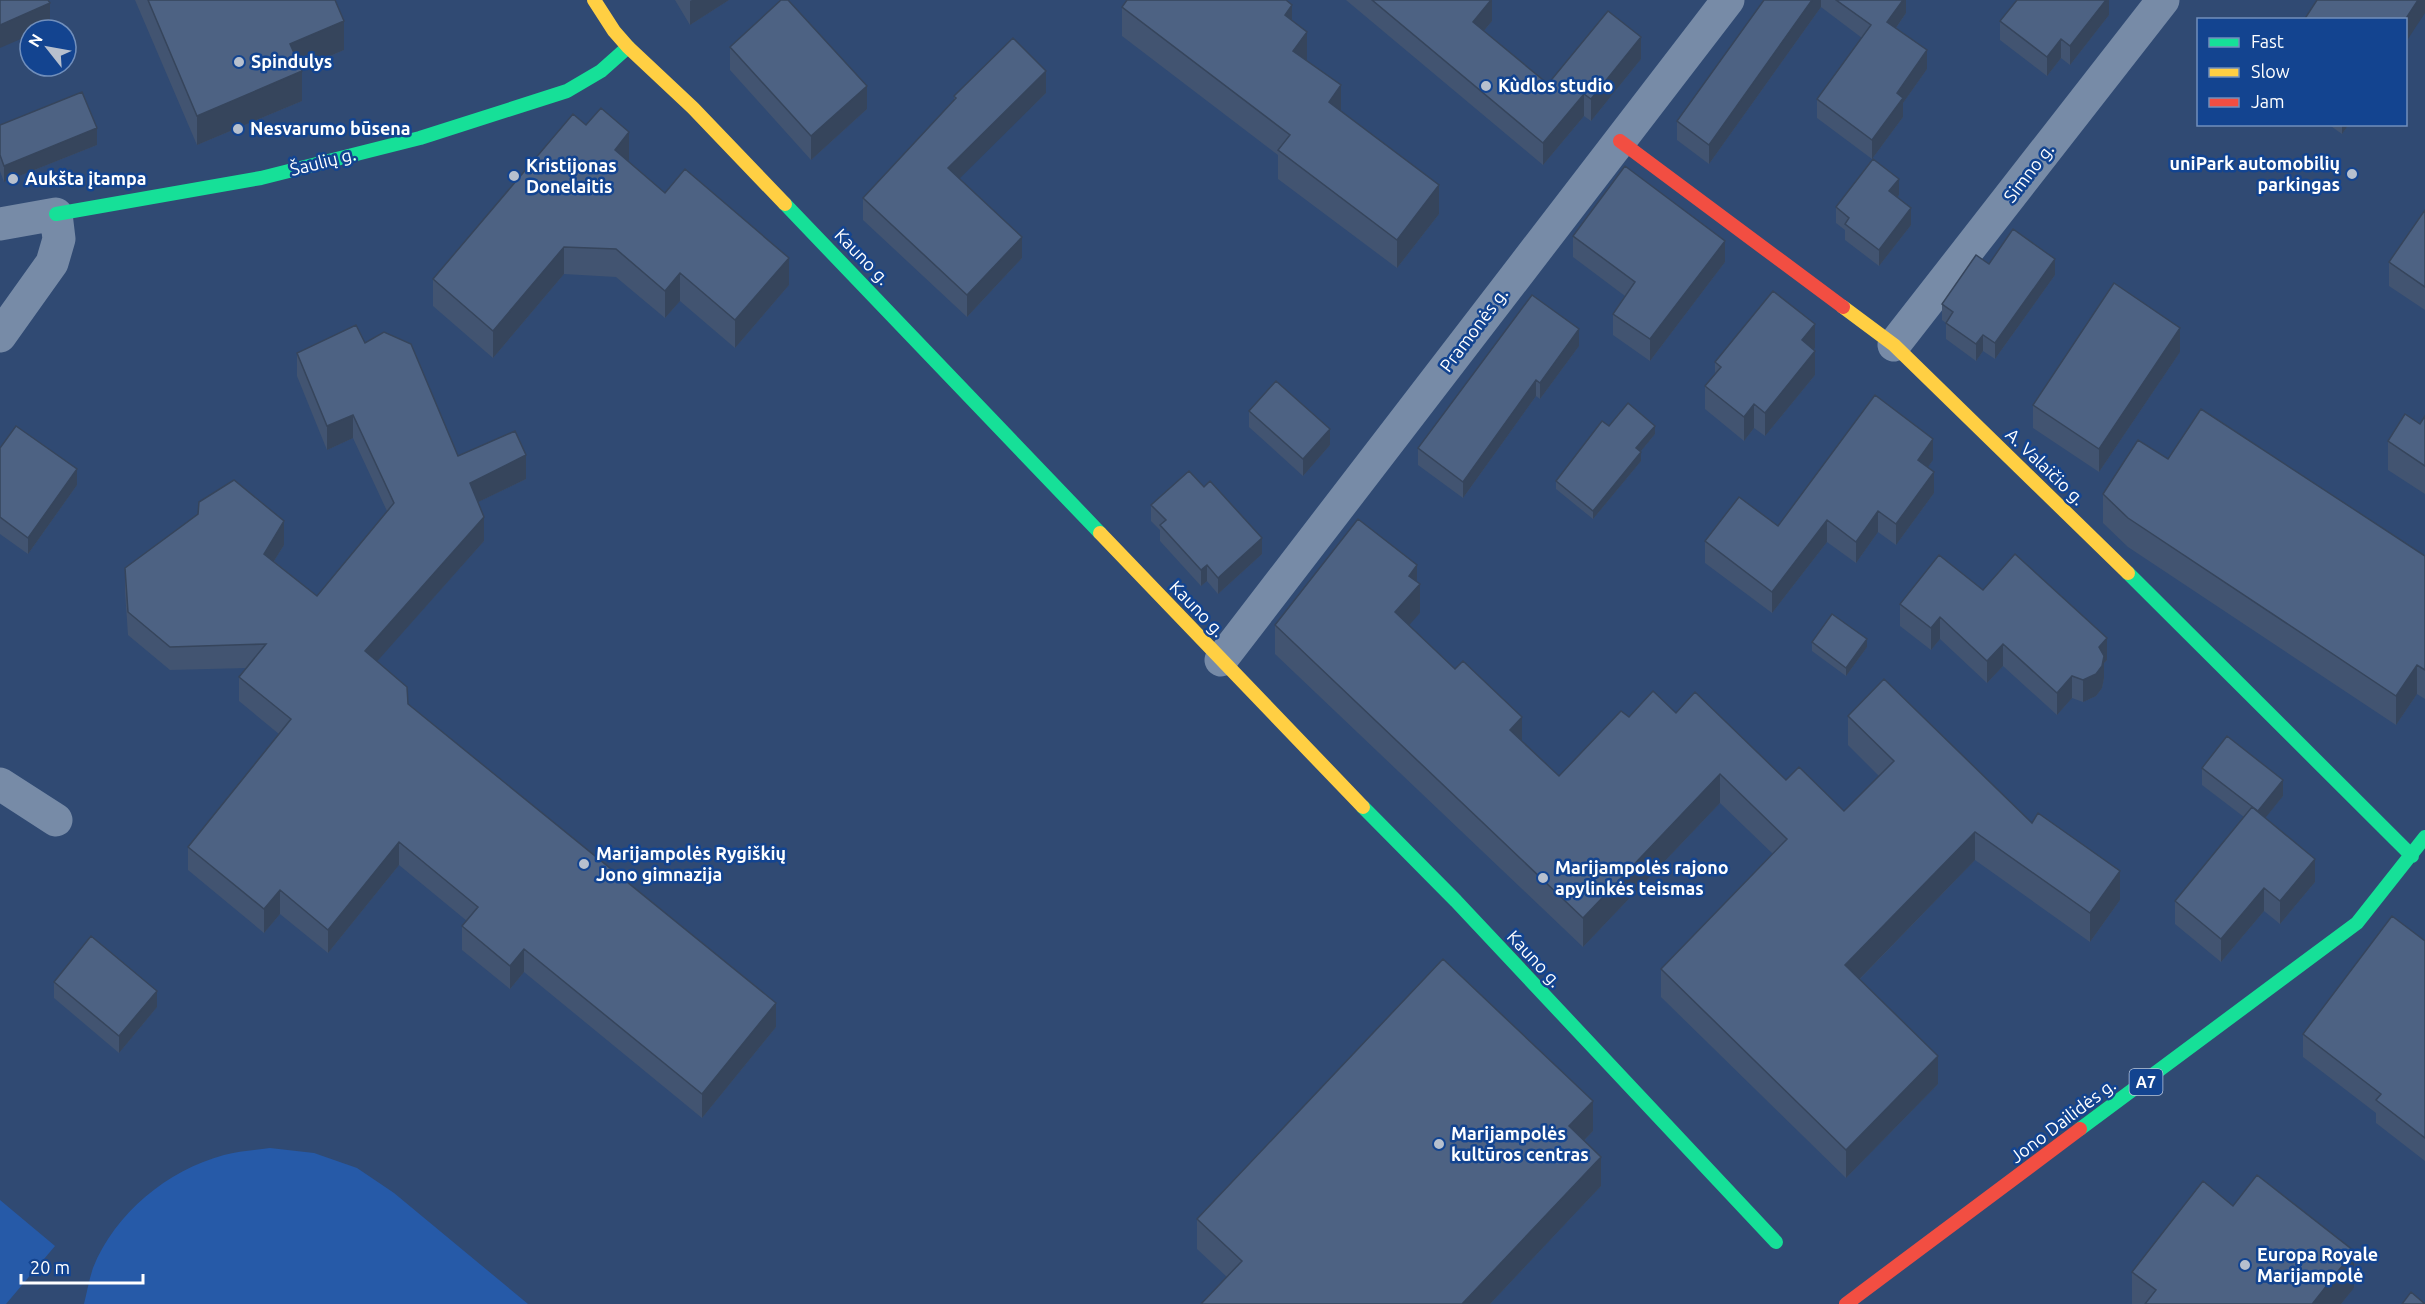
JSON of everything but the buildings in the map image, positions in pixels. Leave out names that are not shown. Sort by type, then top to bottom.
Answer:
[{"type":"main road","name":"Kauno g.","points":[[594,0],[614,32],[628,47],[693,108],[1221,660],[1463,909],[1776,1242]]},
{"type":"main road","name":"Šaulių g.","points":[[56,214],[261,178],[420,138],[567,91],[601,71],[628,47]]},
{"type":"main road","name":"A. Valaičio g.","points":[[1620,141],[1894,345],[2412,856]]},
{"type":"main road","name":"Jono Dailidės g.","points":[[1846,1304],[2357,922],[2425,837]]},
{"type":"street","name":"Pramonės g.","points":[[1221,660],[1728,0]]},
{"type":"street","name":"Simno g.","points":[[1894,345],[2163,0]]},
{"type":"street","name":"Šaulių g.","points":[[0,224],[56,214]]},
{"type":"street","points":[[0,336],[52,263],[59,240],[56,214]]},
{"type":"street","points":[[0,784],[56,820]]},
{"type":"shaded area","points":[[270,1148],[314,1153],[357,1168],[394,1193],[528,1304],[84,1304],[93,1268],[103,1248],[129,1212],[146,1196],[183,1171],[203,1162],[230,1154]]},
{"type":"shaded area","points":[[0,1200],[55,1246],[6,1304],[0,1304]]},
{"type":"traffic: fast","points":[[56,214],[261,178],[420,138],[567,91],[601,71],[628,47]]},
{"type":"traffic: fast","points":[[785,204],[1100,533]]},
{"type":"traffic: fast","points":[[2128,573],[2412,856]]},
{"type":"traffic: fast","points":[[1363,807],[1456,901],[1776,1242]]},
{"type":"traffic: fast","points":[[2080,1129],[2357,923],[2425,837]]},
{"type":"traffic: slow","points":[[594,0],[614,31],[628,47],[693,108],[785,204]]},
{"type":"traffic: slow","points":[[1843,307],[1894,345],[2128,573]]},
{"type":"traffic: slow","points":[[1100,533],[1363,807]]},
{"type":"traffic: jam","points":[[1620,141],[1843,307]]},
{"type":"traffic: jam","points":[[1846,1304],[2080,1129]]},
{"type":"place","name":"Spindulys","points":[[239,62]]},
{"type":"place","name":"Kùdlos studio","points":[[1486,86]]},
{"type":"place","name":"Nesvarumo būsena","points":[[238,129]]},
{"type":"place","name":"uniPark automobilių parkingas","points":[[2352,174]]},
{"type":"place","name":"Kristijonas Donelaitis","points":[[514,176]]},
{"type":"place","name":"Aukšta įtampa","points":[[13,179]]},
{"type":"place","name":"Marijampolės Rygiškių Jono gimnazija","points":[[584,864]]},
{"type":"place","name":"Marijampolės rajono apylinkės teismas","points":[[1543,878]]},
{"type":"place","name":"Marijampolės kultūros centras","points":[[1439,1144]]},
{"type":"place","name":"Europa Royale Marijampolė","points":[[2245,1265]]}]
